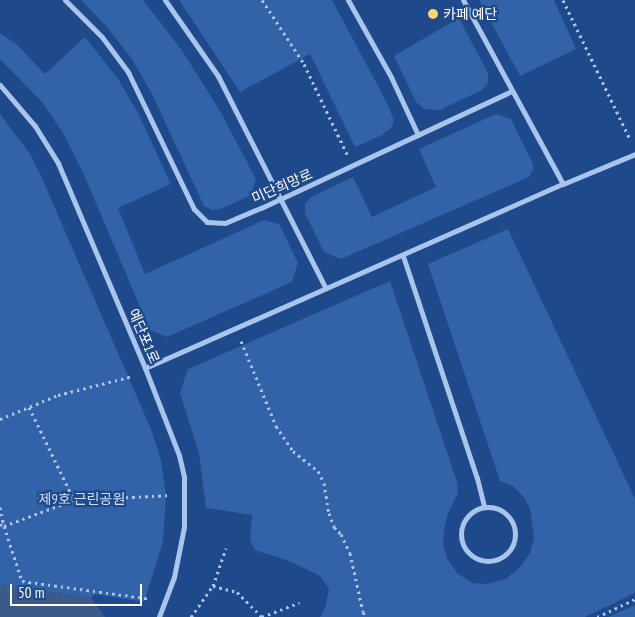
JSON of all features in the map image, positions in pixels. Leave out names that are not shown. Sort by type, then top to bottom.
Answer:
[{"type":"street","name":"미단희망로","points":[[65,0],[102,37],[128,72],[194,209],[207,222],[225,223],[512,91]]},
{"type":"street","points":[[165,0],[218,76],[326,287]]},
{"type":"street","points":[[348,0],[391,77],[418,135]]},
{"type":"street","points":[[463,0],[563,184]]},
{"type":"street","name":"예단포1로","points":[[0,85],[34,126],[58,163],[145,368],[179,455],[184,477],[186,504],[182,546],[159,617]]},
{"type":"street","points":[[145,368],[326,287],[403,256],[563,184],[635,154]]},
{"type":"street","points":[[403,256],[478,478],[484,507]]},
{"type":"street","points":[[484,507],[495,508],[505,513],[512,522],[514,532],[513,544],[507,552],[497,559],[477,558],[468,552],[463,544],[461,535],[462,525],[467,516],[475,510],[484,507]]},
{"type":"path","points":[[262,0],[304,64],[347,154]]},
{"type":"path","points":[[563,0],[630,139]]},
{"type":"path","points":[[241,341],[276,426],[293,451],[318,471],[324,483],[329,513],[334,527],[341,534],[350,553],[363,612],[366,617]]},
{"type":"path","points":[[0,420],[58,395],[134,376]]},
{"type":"path","points":[[29,407],[74,500]]},
{"type":"path","points":[[2,525],[74,500],[171,495]]},
{"type":"path","points":[[0,507],[2,525],[22,581],[151,599]]},
{"type":"path","points":[[191,617],[213,586],[221,568],[226,548]]},
{"type":"path","points":[[213,586],[237,592],[262,617],[299,603]]},
{"type":"path","points":[[597,617],[635,599]]},
{"type":"green space","points":[[81,0],[143,0],[181,49],[220,111],[256,179],[251,195],[221,209],[212,210],[204,206],[152,94],[132,59],[107,27]]},
{"type":"green space","points":[[179,0],[332,0],[386,101],[394,120],[391,128],[382,135],[355,147],[310,54],[240,92]]},
{"type":"green space","points":[[479,0],[554,0],[576,49],[520,76]]},
{"type":"green space","points":[[459,18],[488,73],[488,83],[482,90],[440,110],[424,109],[416,102],[394,56]]},
{"type":"green space","points":[[0,33],[16,44],[45,74],[85,37],[118,79],[138,113],[171,184],[118,208],[145,274],[264,220],[279,224],[298,263],[292,282],[167,337],[150,330],[84,175],[63,133],[42,102],[0,59]]},
{"type":"green space","name":"제9호 근린공원","points":[[0,114],[30,154],[41,176],[151,429],[161,460],[166,496],[163,542],[144,602],[95,594],[91,598],[0,585]]},
{"type":"green space","points":[[496,114],[511,119],[533,164],[529,177],[341,259],[324,252],[305,213],[305,204],[311,197],[353,177],[372,217],[436,187],[419,149]]},
{"type":"green space","points":[[508,229],[635,499],[635,593],[585,617],[320,617],[325,608],[329,589],[320,576],[289,561],[255,550],[250,540],[252,515],[206,508],[199,453],[180,393],[188,369],[390,281],[457,482],[458,493],[448,513],[444,530],[443,544],[447,558],[457,573],[472,583],[486,584],[506,579],[521,566],[530,553],[534,538],[530,508],[523,496],[513,486],[500,481],[428,264]]},
{"type":"green space","points":[[635,605],[635,617],[608,617]]},
{"type":"shaded area","points":[[0,585],[91,598],[105,617],[0,617]]},
{"type":"place","name":"카페 예단","points":[[433,14]]}]
